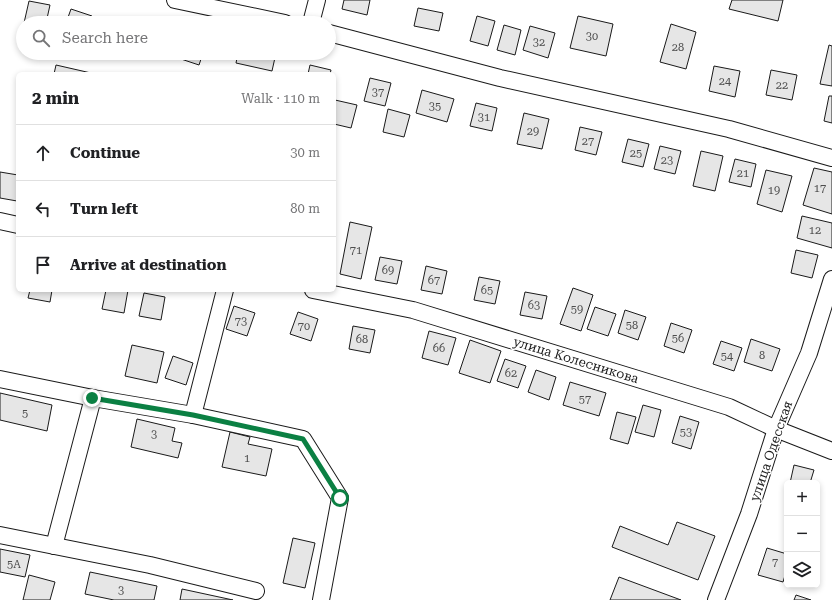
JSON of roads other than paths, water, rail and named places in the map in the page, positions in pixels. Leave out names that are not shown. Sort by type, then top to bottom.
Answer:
[{"type":"street","points":[[175,0],[252,16]]},
{"type":"street","points":[[313,16],[317,0]]},
{"type":"street","points":[[336,35],[500,78],[729,129],[832,158]]},
{"type":"street","points":[[0,221],[16,225]]},
{"type":"street","name":"улица Одесская","points":[[716,600],[749,514],[776,429],[809,353],[832,279]]},
{"type":"street","points":[[193,415],[224,292]]},
{"type":"street","name":"улица Колесникова","points":[[323,292],[413,310],[729,407],[776,429],[832,451]]},
{"type":"street","points":[[0,379],[92,398],[193,415],[303,439],[340,498],[321,600]]},
{"type":"street","points":[[54,546],[92,398]]},
{"type":"street","points":[[0,535],[150,565],[256,591]]}]
